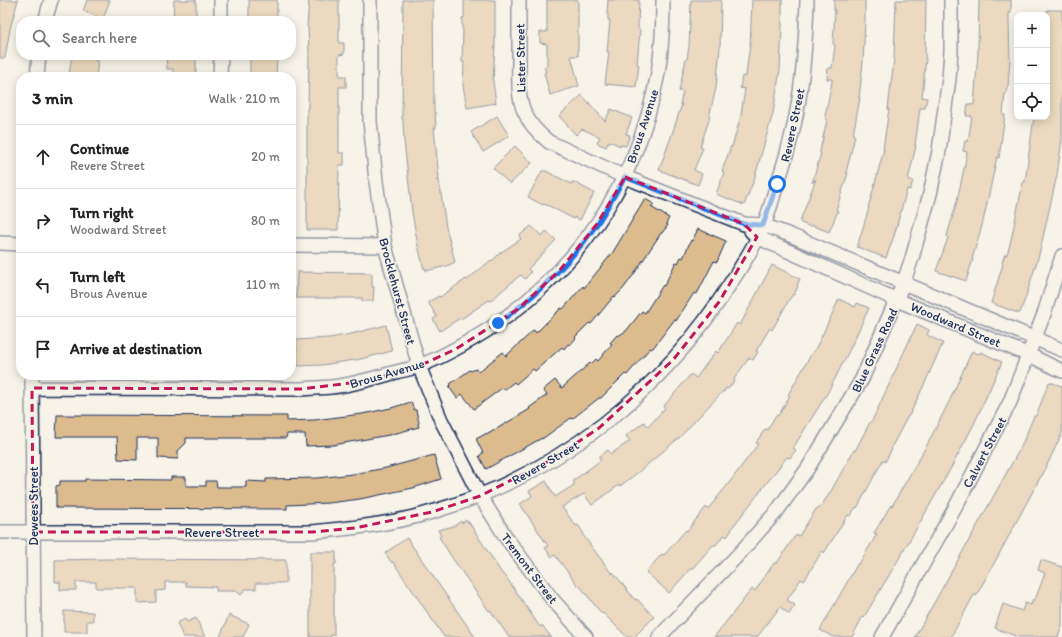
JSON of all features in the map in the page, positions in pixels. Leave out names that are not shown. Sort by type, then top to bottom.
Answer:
[{"type":"street","points":[[46,16],[51,0]]},
{"type":"street","points":[[221,0],[221,16]]},
{"type":"street","name":"Brocklehurst Street","points":[[370,0],[370,121],[384,246],[419,366],[441,420],[480,496]]},
{"type":"street","name":"Lister Street","points":[[519,0],[520,99],[524,111],[539,134]]},
{"type":"street","name":"Brous Avenue","points":[[32,382],[309,388],[332,387],[367,381],[419,366],[456,349],[475,338],[518,309],[540,290],[579,249],[597,224],[625,177],[646,121],[658,77],[663,0]]},
{"type":"street","name":"Revere Street","points":[[0,532],[312,532],[355,528],[395,521],[432,512],[480,496],[526,474],[576,444],[599,428],[640,394],[673,360],[702,326],[736,273],[760,231],[787,154],[798,106],[805,55],[808,0]]},
{"type":"street","name":"Blue Grass Road","points":[[659,637],[738,556],[777,511],[808,468],[862,378],[903,284],[930,194],[939,151],[949,79],[951,50],[951,0]]},
{"type":"street","points":[[37,72],[39,60]]},
{"type":"street","points":[[220,60],[220,72]]},
{"type":"street","name":"Woodward Street","points":[[539,134],[548,142],[557,147],[625,177],[760,231],[897,300],[1029,355],[1062,372]]},
{"type":"street","name":"Woodward Street","points":[[760,231],[798,238],[903,284],[1062,350]]},
{"type":"street","points":[[0,243],[16,244]]},
{"type":"street","points":[[296,245],[384,246]]},
{"type":"street","name":"Calvert Street","points":[[882,637],[997,429],[1010,402],[1044,314],[1062,256]]},
{"type":"street","name":"Dewees Street","points":[[32,382],[34,637]]},
{"type":"street","name":"Tremont Street","points":[[480,496],[507,539],[548,593],[586,637]]},
{"type":"highlighted area","points":[[625,177],[744,224],[757,237],[719,302],[673,360],[599,428],[551,460],[480,496],[432,512],[355,528],[312,532],[33,532],[32,388],[301,389],[367,381],[419,366],[456,349],[518,309],[560,270],[597,224]]},
{"type":"building","points":[[0,0],[18,0],[10,29],[5,58],[0,58]]},
{"type":"building","points":[[87,0],[110,0],[104,16],[96,16],[83,11]]},
{"type":"building","points":[[174,0],[196,0],[196,16],[173,16]]},
{"type":"building","points":[[249,0],[277,0],[277,16],[249,16]]},
{"type":"building","points":[[309,0],[339,0],[339,43],[344,43],[344,54],[339,55],[339,73],[340,76],[346,76],[346,87],[339,87],[339,153],[344,153],[344,165],[339,165],[338,230],[307,230],[307,108],[309,53],[307,27]]},
{"type":"building","points":[[403,0],[433,0],[434,112],[436,128],[434,128],[439,179],[436,181],[439,180],[446,227],[455,262],[447,266],[426,271],[426,268],[424,269],[418,246],[412,212],[402,119]]},
{"type":"building","points":[[464,0],[495,0],[493,81],[496,103],[467,108],[463,85],[464,62],[462,62],[462,18],[464,18]]},
{"type":"building","points":[[547,0],[578,0],[578,56],[571,56],[579,86],[550,95],[544,73],[546,72],[544,67],[547,66],[547,44],[540,43],[540,32],[547,32]]},
{"type":"building","points":[[608,0],[639,0],[638,27],[640,31],[637,64],[639,65],[636,87],[605,84],[609,52],[607,52],[610,20],[608,20],[607,14]]},
{"type":"building","points":[[691,0],[721,0],[720,48],[716,88],[710,117],[700,147],[703,148],[694,170],[702,174],[698,185],[659,170],[682,104],[680,104],[683,92],[679,91],[689,46]]},
{"type":"building","points":[[752,0],[782,0],[782,26],[780,70],[773,113],[754,180],[744,205],[716,194],[724,172],[722,171],[731,146],[732,147],[741,115],[745,89],[740,88],[742,76],[746,77],[750,46]]},
{"type":"building","points":[[834,0],[865,0],[865,22],[860,98],[853,135],[855,136],[846,173],[848,173],[836,210],[838,211],[829,232],[811,225],[811,227],[801,223],[800,221],[816,179],[812,183],[821,153],[820,151],[827,120],[825,116],[832,82],[832,79],[827,79],[828,68],[832,68],[835,46],[833,44],[835,10]]},
{"type":"building","points":[[896,0],[926,0],[926,58],[922,97],[927,98],[925,108],[920,108],[916,146],[908,180],[913,181],[910,190],[907,189],[894,236],[886,258],[857,247],[869,208],[868,207],[884,149],[894,59]]},
{"type":"building","points":[[979,0],[1011,0],[1011,13],[1009,13],[1010,60],[999,158],[997,157],[983,222],[966,281],[936,271],[948,238],[947,236],[957,201],[967,152],[963,151],[965,141],[968,141],[972,116],[966,116],[968,104],[974,105],[978,52]]},
{"type":"building","points":[[1047,10],[1062,10],[1062,139],[1057,175],[1039,255],[1020,313],[1018,313],[991,303],[1005,254],[1007,255],[1023,182],[1025,182],[1034,120],[1050,120],[1050,12],[1047,12]]},
{"type":"building","points":[[71,60],[98,61],[97,72],[69,72]]},
{"type":"building","points":[[166,60],[196,60],[196,72],[173,72],[173,69],[167,69]]},
{"type":"building","points":[[250,60],[277,60],[276,72],[250,72]]},
{"type":"building","points":[[582,95],[605,121],[611,109],[632,118],[626,134],[630,135],[626,146],[621,146],[609,141],[606,147],[597,143],[600,137],[582,129],[576,135],[559,116]]},
{"type":"building","points":[[497,116],[509,136],[483,152],[471,132]]},
{"type":"building","points":[[515,146],[532,163],[510,184],[493,168]]},
{"type":"building","points":[[542,171],[546,171],[571,184],[574,182],[594,193],[580,220],[574,217],[574,219],[528,197]]},
{"type":"building","points":[[645,199],[654,204],[651,207],[669,218],[666,224],[668,225],[623,289],[615,297],[614,296],[591,324],[589,323],[575,337],[576,338],[570,345],[568,344],[564,349],[562,347],[535,371],[533,369],[516,384],[514,382],[504,390],[502,388],[474,409],[462,394],[457,398],[449,387],[451,385],[450,384],[470,370],[476,369],[478,372],[503,352],[506,356],[534,330],[536,333],[561,308],[563,309],[583,286],[584,288],[613,252]]},
{"type":"building","points":[[531,226],[542,236],[546,231],[556,240],[528,269],[531,272],[525,279],[521,275],[490,301],[489,300],[440,331],[433,319],[437,317],[428,302],[439,296],[440,297],[466,279],[467,280],[500,253],[521,239],[519,236]]},
{"type":"building","points":[[698,229],[726,241],[717,262],[714,261],[698,292],[696,294],[694,293],[676,321],[675,319],[653,348],[650,348],[627,375],[625,374],[601,398],[542,439],[486,469],[479,456],[483,453],[476,439],[487,433],[488,434],[530,409],[529,408],[547,395],[543,390],[555,380],[562,388],[590,363],[591,364],[596,359],[598,361],[612,344],[610,343],[617,335],[618,336],[626,331],[642,311],[645,313],[663,285],[664,286],[676,262],[678,263],[681,257],[683,258]]},
{"type":"building","points":[[772,265],[800,279],[797,285],[798,286],[772,330],[770,328],[756,351],[758,352],[753,360],[749,358],[728,389],[726,388],[724,392],[723,391],[680,437],[620,486],[619,485],[592,505],[584,494],[562,507],[576,526],[578,525],[584,534],[583,535],[612,574],[613,572],[635,600],[637,599],[654,617],[634,637],[627,637],[603,613],[602,614],[579,585],[578,586],[555,555],[552,557],[545,548],[548,546],[520,504],[532,496],[529,491],[546,481],[555,497],[574,485],[574,480],[601,460],[599,457],[608,450],[611,454],[630,441],[626,436],[644,422],[648,427],[665,408],[663,407],[691,374],[696,378],[716,351],[718,353],[737,323],[740,325]]},
{"type":"building","points":[[297,272],[371,273],[372,287],[374,287],[373,301],[362,301],[362,298],[296,298]]},
{"type":"building","points":[[839,299],[855,307],[857,303],[869,308],[828,392],[793,448],[796,450],[790,458],[787,457],[731,529],[732,530],[727,537],[724,535],[716,545],[713,545],[669,593],[646,572],[662,554],[664,555],[686,530],[687,531],[706,507],[708,509],[758,444],[756,443],[765,429],[767,430],[776,415],[778,416],[790,396],[788,395],[820,340]]},
{"type":"building","points":[[917,324],[929,330],[927,335],[943,343],[909,416],[885,462],[883,460],[857,508],[856,507],[850,516],[848,515],[824,553],[822,551],[804,581],[801,579],[787,600],[795,605],[789,614],[780,607],[757,637],[714,637],[752,589],[755,591],[774,563],[777,563],[795,536],[799,536],[816,509],[819,509],[831,491],[854,450],[855,451],[870,422],[872,421]]},
{"type":"building","points":[[386,325],[392,351],[361,359],[322,365],[298,366],[296,340],[329,338]]},
{"type":"building","points":[[972,351],[977,354],[980,354],[981,352],[1002,362],[974,424],[903,552],[864,617],[863,616],[852,637],[833,637],[820,630],[858,563],[859,564],[877,534],[874,533],[891,505],[892,506],[927,445],[949,402]]},
{"type":"building","points":[[1049,382],[1062,386],[1062,433],[1042,476],[976,596],[974,595],[951,637],[915,637],[1021,447],[1034,416],[1036,416]]},
{"type":"building","points":[[411,402],[414,410],[416,410],[419,427],[389,435],[333,445],[306,446],[305,434],[287,434],[286,438],[186,438],[186,443],[178,451],[178,459],[158,458],[158,438],[137,438],[137,460],[118,459],[117,437],[56,437],[57,415],[287,416],[287,421],[314,420],[362,414]]},
{"type":"building","points":[[434,455],[441,479],[413,488],[360,499],[329,503],[287,505],[287,509],[56,508],[56,486],[60,485],[60,481],[85,481],[85,479],[171,480],[171,477],[186,477],[186,486],[206,486],[206,481],[216,481],[217,487],[246,487],[246,481],[266,482],[266,479],[317,478],[353,474],[386,468]]},
{"type":"building","points":[[466,520],[540,627],[542,625],[551,637],[509,637],[490,610],[489,611],[439,537],[441,536],[438,530],[454,526],[461,521],[462,523]]},
{"type":"building","points":[[407,538],[475,637],[444,637],[393,562],[392,563],[385,553]]},
{"type":"building","points":[[310,552],[336,552],[336,564],[334,564],[334,635],[331,635],[331,637],[310,637]]},
{"type":"building","points":[[55,560],[286,560],[286,583],[256,583],[256,589],[245,589],[241,595],[236,591],[216,591],[216,587],[186,586],[186,582],[165,582],[165,590],[156,591],[156,602],[137,603],[137,588],[96,588],[96,582],[76,582],[76,590],[60,590],[60,582],[55,582]]},
{"type":"building","points":[[1041,560],[1062,567],[1062,626],[1058,637],[1018,637],[995,628],[1003,604],[1022,611],[1025,603],[1031,605],[1033,599],[1035,600],[1045,573],[1038,570]]},
{"type":"building","points":[[64,611],[93,612],[93,621],[87,621],[87,632],[64,632]]},
{"type":"building","points":[[229,615],[249,624],[243,637],[220,637]]},
{"type":"building","points":[[196,618],[205,637],[183,637],[177,623],[185,619],[187,622]]},
{"type":"route","points":[[498,323],[518,309],[540,290],[579,249],[597,224],[625,177],[744,224],[763,225],[777,184]]}]
